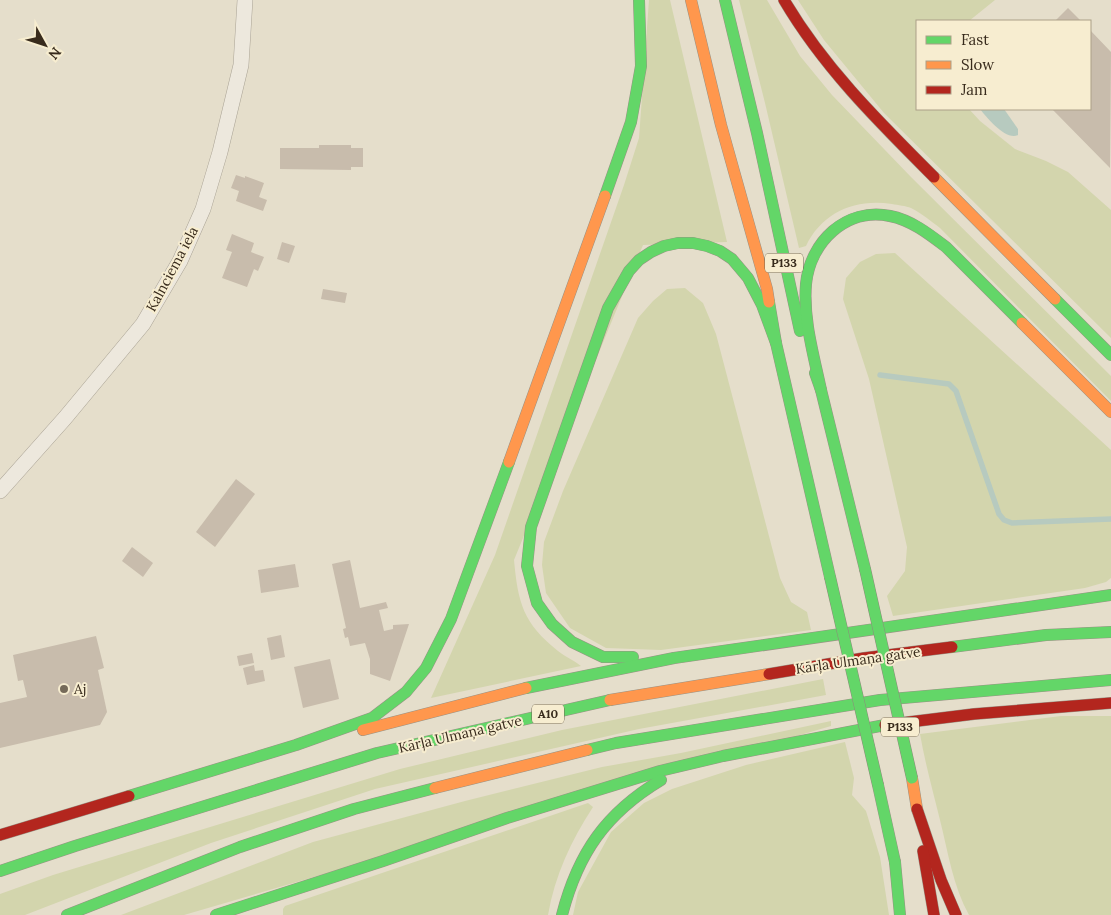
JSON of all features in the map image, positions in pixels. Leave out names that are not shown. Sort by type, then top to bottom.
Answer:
[{"type":"main road","points":[[0,835],[296,746],[372,718],[406,692],[426,668],[451,619],[532,400],[631,122],[641,66],[639,0]]},
{"type":"main road","name":"P133","points":[[691,0],[721,125],[767,289],[776,343],[895,862]]},
{"type":"main road","name":"P133","points":[[725,0],[757,134],[793,304],[802,338],[821,390],[865,569],[912,778],[917,809]]},
{"type":"main road","points":[[784,0],[806,36],[829,67],[863,106],[1111,355]]},
{"type":"main road","points":[[821,390],[806,313],[808,269],[816,250],[838,226],[851,217],[868,214],[885,215],[912,222],[946,247],[1111,412]]},
{"type":"main road","points":[[674,658],[603,657],[572,642],[552,624],[537,603],[527,566],[531,527],[608,308],[626,275],[640,260],[655,250],[671,243],[704,245],[730,258],[741,268],[751,282],[776,343]]},
{"type":"main road","points":[[296,746],[383,726],[520,689],[674,658],[1111,594]]},
{"type":"main road","name":"Kārļa Ulmaņa gatve","points":[[0,871],[84,843],[377,754],[606,701],[864,658],[1046,635],[1111,632]]},
{"type":"main road","points":[[67,915],[240,847],[354,809],[616,743],[880,700],[1111,680]]},
{"type":"main road","points":[[216,915],[598,788],[722,756],[881,726],[974,714],[1111,703]]},
{"type":"main road","points":[[562,915],[570,885],[582,859],[601,828],[612,816],[629,800],[649,786],[664,778],[722,756]]},
{"type":"main road","points":[[917,809],[934,915]]},
{"type":"main road","points":[[917,809],[940,880],[956,915]]},
{"type":"main road","points":[[895,862],[900,915]]},
{"type":"main road","points":[[895,862],[906,915]]},
{"type":"street","name":"Kalnciema iela","points":[[0,491],[143,324],[180,261],[203,209],[220,152],[241,65],[246,0]]},
{"type":"green space","points":[[649,0],[670,0],[727,242],[643,245],[514,560],[520,600],[530,621],[546,641],[581,666],[431,698],[495,555],[639,138]]},
{"type":"green space","points":[[739,0],[767,0],[800,56],[832,95],[911,177],[1111,376],[1111,401],[940,228],[911,208],[899,205],[866,203],[841,210],[821,224],[806,246],[799,248]]},
{"type":"green space","points":[[798,0],[995,0],[970,20],[916,20],[916,110],[970,110],[980,121],[1015,149],[1068,172],[1111,210],[1111,338],[884,113],[824,40]]},
{"type":"green space","points":[[895,253],[1111,450],[1111,578],[1106,582],[1085,588],[893,616],[887,596],[905,571],[907,547],[869,379],[843,299],[846,278],[860,262],[876,254]]},
{"type":"green space","points":[[685,288],[703,303],[716,334],[780,578],[791,602],[807,612],[811,630],[661,650],[606,648],[570,628],[546,593],[542,565],[544,542],[563,491],[638,318],[667,289]]},
{"type":"green space","points":[[823,679],[826,695],[639,729],[375,789],[211,843],[25,915],[0,915],[0,894],[53,875],[400,769],[562,730]]},
{"type":"green space","points":[[1061,716],[1111,716],[1111,915],[969,915],[963,904],[951,869],[920,734]]},
{"type":"green space","points":[[831,721],[831,726],[184,915],[121,915],[313,842],[465,801],[602,767],[681,753]]},
{"type":"green space","points":[[845,742],[854,778],[852,795],[866,811],[880,857],[889,915],[573,915],[578,892],[611,832],[644,803],[672,789],[746,765]]},
{"type":"green space","points":[[588,803],[593,807],[565,859],[555,886],[548,915],[283,915],[285,906]]},
{"type":"shaded area","points":[[981,110],[1005,110],[1018,129],[1018,135],[1008,135],[992,123]]},
{"type":"building","points":[[1068,8],[1080,20],[1056,20]]},
{"type":"building","points":[[1091,31],[1111,52],[1110,168],[1053,110],[1091,110]]},
{"type":"building","points":[[319,145],[351,145],[351,148],[363,148],[363,167],[351,167],[351,170],[280,169],[280,148],[319,148]]},
{"type":"building","points":[[236,175],[245,178],[245,176],[264,183],[259,197],[267,200],[263,211],[236,201],[239,191],[231,188]]},
{"type":"building","points":[[232,234],[254,243],[251,252],[264,257],[258,271],[254,269],[247,287],[222,278],[232,252],[226,250]]},
{"type":"building","points":[[282,242],[295,246],[289,263],[277,259]]},
{"type":"building","points":[[323,289],[347,293],[345,303],[321,299]]},
{"type":"building","points":[[236,479],[255,494],[215,547],[196,532]]},
{"type":"building","points":[[132,547],[153,563],[143,577],[122,561]]},
{"type":"building","points":[[350,560],[360,608],[386,602],[388,608],[379,610],[384,631],[393,629],[393,625],[409,624],[390,681],[370,674],[370,659],[365,643],[350,646],[348,637],[345,638],[343,629],[346,628],[332,564]]},
{"type":"building","points":[[295,564],[299,587],[261,593],[258,570]]},
{"type":"building","points":[[281,635],[285,657],[271,660],[267,638]]},
{"type":"building","name":"Aj","points":[[96,636],[104,668],[98,670],[107,712],[100,725],[0,748],[0,703],[27,697],[23,680],[18,681],[13,655]]},
{"type":"building","points":[[252,653],[254,663],[239,666],[237,656]]},
{"type":"building","points":[[330,659],[339,699],[303,708],[294,667]]},
{"type":"building","points":[[254,665],[255,671],[263,670],[265,681],[247,685],[243,668]]},
{"type":"waterway","points":[[880,375],[949,384],[956,391],[999,514],[1004,520],[1012,523],[1111,519]]},
{"type":"traffic: fast","points":[[605,196],[631,122],[641,66],[639,0]]},
{"type":"traffic: fast","points":[[725,0],[757,133],[800,331]]},
{"type":"traffic: fast","points":[[821,390],[806,311],[805,297],[809,269],[815,254],[833,231],[845,222],[859,217],[874,215],[890,216],[912,224],[926,233],[946,247],[1022,323]]},
{"type":"traffic: fast","points":[[633,657],[603,657],[572,642],[552,624],[537,603],[527,566],[531,527],[608,308],[629,271],[639,260],[664,246],[678,243],[693,243],[720,251],[732,259],[748,278],[762,305],[776,343]]},
{"type":"traffic: fast","points":[[1055,299],[1111,355]]},
{"type":"traffic: fast","points":[[769,302],[776,343],[830,577]]},
{"type":"traffic: fast","points":[[815,373],[821,390],[865,569]]},
{"type":"traffic: fast","points":[[129,796],[296,745],[372,718],[406,692],[426,668],[451,619],[509,462]]},
{"type":"traffic: fast","points":[[865,569],[912,778]]},
{"type":"traffic: fast","points":[[830,577],[878,785]]},
{"type":"traffic: fast","points":[[526,688],[674,658],[1111,595]]},
{"type":"traffic: fast","points":[[952,647],[1046,635],[1111,632]]},
{"type":"traffic: fast","points":[[587,750],[616,743],[880,700],[1111,680]]},
{"type":"traffic: fast","points":[[0,871],[377,753],[610,700]]},
{"type":"traffic: fast","points":[[216,915],[383,861],[507,818],[660,771],[723,756],[885,725]]},
{"type":"traffic: fast","points":[[562,915],[576,872],[597,837],[625,806],[661,780]]},
{"type":"traffic: fast","points":[[878,785],[895,862]]},
{"type":"traffic: fast","points":[[67,915],[240,847],[354,809],[435,788]]},
{"type":"traffic: fast","points":[[895,862],[900,915]]},
{"type":"traffic: slow","points":[[691,0],[721,125],[769,302]]},
{"type":"traffic: slow","points":[[934,177],[1055,299]]},
{"type":"traffic: slow","points":[[509,462],[605,196]]},
{"type":"traffic: slow","points":[[1022,323],[1111,412]]},
{"type":"traffic: slow","points":[[610,700],[769,674]]},
{"type":"traffic: slow","points":[[363,730],[526,688]]},
{"type":"traffic: slow","points":[[435,788],[587,750]]},
{"type":"traffic: slow","points":[[912,778],[917,809]]},
{"type":"traffic: jam","points":[[784,0],[817,49],[853,93],[934,177]]},
{"type":"traffic: jam","points":[[769,674],[864,658],[952,647]]},
{"type":"traffic: jam","points":[[885,725],[974,714],[1111,703]]},
{"type":"traffic: jam","points":[[0,835],[129,796]]},
{"type":"traffic: jam","points":[[917,809],[941,880],[956,915]]},
{"type":"traffic: jam","points":[[923,851],[934,915]]},
{"type":"place","name":"Aj","points":[[64,689]]}]
